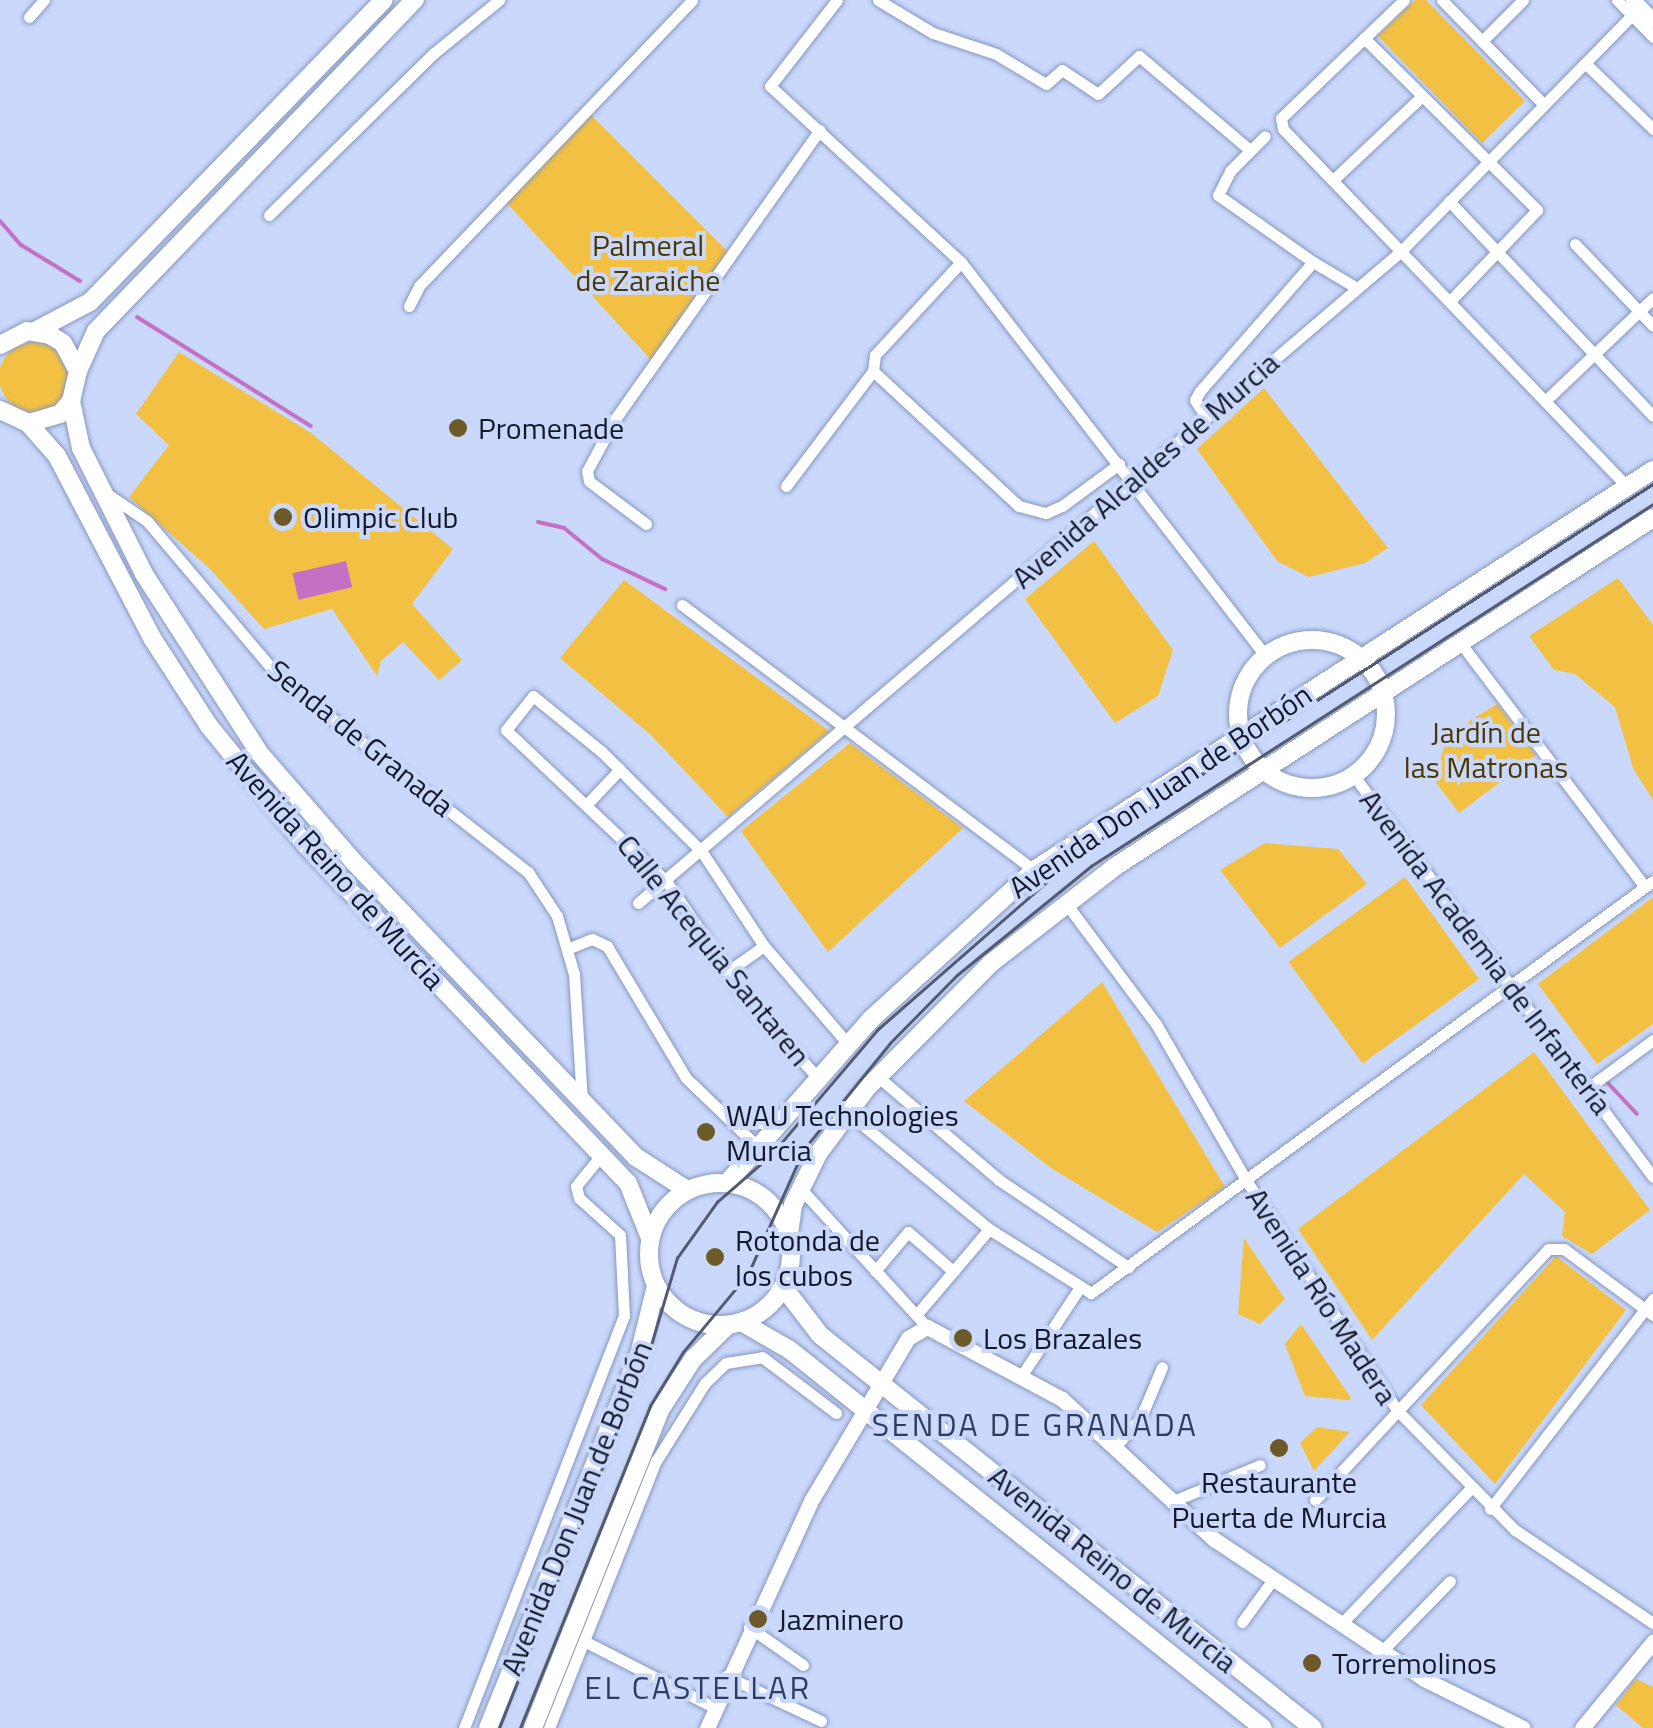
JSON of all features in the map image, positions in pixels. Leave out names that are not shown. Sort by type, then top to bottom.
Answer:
[{"type":"main road","points":[[0,345],[90,302],[384,0]]},
{"type":"main road","points":[[0,410],[28,423],[60,414],[71,401],[78,371],[96,331],[410,6],[425,0]]},
{"type":"main road","points":[[34,331],[63,343],[78,371]]},
{"type":"main road","name":"Avenida Reino de Murcia","points":[[71,401],[81,448],[167,617],[260,754],[353,862],[582,1100],[652,1171],[687,1190]]},
{"type":"main road","name":"Avenida Reino de Murcia","points":[[28,423],[58,456],[152,638],[239,764],[304,843],[602,1154],[636,1196],[650,1238]]},
{"type":"main road","name":"Avenida Don Juan de Borbón","points":[[726,1183],[848,1044],[918,972],[1034,870],[1653,470]]},
{"type":"main road","name":"Avenida Don Juan de Borbón","points":[[788,1234],[802,1188],[848,1113],[877,1076],[991,963],[1066,902],[1653,518]]},
{"type":"main road","points":[[1313,639],[1360,656],[1384,694],[1384,731],[1374,756],[1354,776],[1308,788],[1263,771],[1240,735],[1240,691],[1265,655],[1313,639]]},
{"type":"main road","points":[[726,1183],[765,1199],[788,1234],[791,1261],[784,1288],[735,1325],[685,1318],[656,1286],[650,1238],[662,1211],[687,1190],[726,1183]]},
{"type":"main road","name":"Avenida Don Juan de Borbón","points":[[488,1728],[639,1355],[656,1286]]},
{"type":"main road","name":"Avenida Reino de Murcia","points":[[784,1288],[802,1320],[1312,1728]]},
{"type":"main road","name":"Avenida Reino de Murcia","points":[[735,1325],[773,1337],[1264,1728]]},
{"type":"main road","name":"Avenida Don Juan de Borbón","points":[[533,1728],[660,1410],[693,1360],[735,1325]]},
{"type":"street","points":[[29,17],[44,0]]},
{"type":"street","points":[[269,215],[434,52],[499,0]]},
{"type":"street","points":[[409,306],[419,286],[692,0]]},
{"type":"street","points":[[836,0],[770,86],[960,262],[998,306],[1265,655]]},
{"type":"street","points":[[878,0],[933,34],[996,54],[1046,84],[1062,70],[1098,94],[1139,56],[1250,150]]},
{"type":"street","points":[[1404,0],[1279,122],[1627,487]]},
{"type":"street","points":[[1442,0],[1544,105]]},
{"type":"street","points":[[1482,41],[1524,0]]},
{"type":"street","points":[[1618,0],[1653,21]]},
{"type":"street","points":[[1632,8],[1653,36]]},
{"type":"street","name":"Avenida Alcaldes de Murcia","points":[[638,904],[850,728],[1130,479],[1402,250],[1585,63],[1632,8]]},
{"type":"street","points":[[1364,38],[1486,164],[1537,210],[1450,300]]},
{"type":"street","points":[[1585,63],[1653,128]]},
{"type":"street","points":[[1333,180],[1421,96]]},
{"type":"street","points":[[646,524],[607,497],[587,471],[615,419],[820,130]]},
{"type":"street","points":[[1265,136],[1250,150],[1218,196],[1357,288]]},
{"type":"street","points":[[1449,202],[1653,416]]},
{"type":"street","points":[[1575,244],[1653,326]]},
{"type":"street","points":[[786,486],[873,371],[875,355],[960,262]]},
{"type":"street","points":[[1206,417],[1196,400],[1200,391],[1313,262]]},
{"type":"street","points":[[1545,400],[1653,298]]},
{"type":"street","points":[[873,371],[1019,506],[1046,513],[1062,506],[1119,464]]},
{"type":"street","name":"Senda de Granada","points":[[102,491],[147,522],[279,677],[528,872],[557,916],[567,949],[581,1030],[582,1100]]},
{"type":"street","points":[[682,604],[1034,870]]},
{"type":"street","points":[[848,1113],[989,1228],[1091,1293],[1649,884],[1462,644]]},
{"type":"street","name":"Calle Acequia Santaren","points":[[620,769],[533,696],[506,730],[589,802],[666,881],[727,972],[818,1078]]},
{"type":"street","points":[[589,802],[620,769],[702,852],[764,946],[848,1044]]},
{"type":"street","name":"Avenida Academia de Infantería","points":[[1354,776],[1653,1176]]},
{"type":"street","name":"Avenida Río Madera","points":[[1066,902],[1156,1024],[1246,1180],[1397,1410],[1490,1510],[1559,1564],[1653,1623]]},
{"type":"street","points":[[567,949],[592,939],[607,946],[665,1048],[723,1120],[758,1146]]},
{"type":"street","points":[[727,972],[764,946]]},
{"type":"street","points":[[1588,1088],[1653,1040]]},
{"type":"street","points":[[877,1076],[998,1180],[1128,1267]]},
{"type":"street","points":[[723,1120],[779,1124]]},
{"type":"street","points":[[464,1728],[624,1316],[620,1235],[578,1198],[576,1186],[602,1154]]},
{"type":"street","points":[[802,1188],[922,1320],[1022,1374],[1116,1446],[1171,1502],[1274,1578],[1424,1679],[1524,1728]]},
{"type":"street","points":[[707,1728],[749,1627],[864,1409],[954,1271],[989,1228]]},
{"type":"street","points":[[875,1271],[908,1232],[954,1271]]},
{"type":"street","points":[[1315,1500],[1548,1248],[1564,1250],[1650,1308],[1490,1510]]},
{"type":"street","points":[[1022,1374],[1080,1287]]},
{"type":"street","points":[[550,1728],[656,1461],[686,1406],[726,1363],[762,1357],[836,1413]]},
{"type":"street","points":[[1116,1446],[1141,1417],[1162,1366]]},
{"type":"street","points":[[1171,1502],[1260,1465]]},
{"type":"street","points":[[1342,1623],[1470,1489]]},
{"type":"street","points":[[1242,1622],[1274,1578]]},
{"type":"street","points":[[1383,1650],[1450,1581]]},
{"type":"street","points":[[749,1627],[803,1665]]},
{"type":"street","points":[[584,1641],[714,1708]]},
{"type":"street","points":[[1582,1728],[1653,1642]]},
{"type":"street","points":[[726,1676],[821,1721]]},
{"type":"green space","points":[[1415,0],[1426,0],[1525,101],[1482,143],[1378,36]]},
{"type":"green space","name":"Palmeral de Zaraiche","points":[[588,112],[731,255],[654,363],[504,200]]},
{"type":"green space","points":[[34,342],[59,352],[69,377],[59,402],[34,412],[9,402],[-1,377],[9,352]]},
{"type":"green space","name":"Olimpic Club","points":[[179,352],[311,433],[453,549],[412,604],[462,660],[439,680],[403,642],[381,661],[377,676],[332,609],[264,629],[209,568],[129,497],[169,445],[136,414]]},
{"type":"green space","points":[[1264,388],[1388,548],[1365,563],[1309,577],[1277,561],[1197,449]]},
{"type":"green space","points":[[1094,541],[1173,650],[1158,696],[1115,723],[1025,599]]},
{"type":"green space","points":[[1618,578],[1653,625],[1653,800],[1633,768],[1615,707],[1575,674],[1554,670],[1529,636]]},
{"type":"green space","points":[[624,580],[829,731],[728,817],[651,735],[560,658]]},
{"type":"green space","name":"Jardín de las Matronas","points":[[1497,704],[1536,755],[1459,813],[1434,780],[1448,734]]},
{"type":"green space","points":[[850,743],[963,828],[828,952],[741,831]]},
{"type":"green space","points":[[1265,843],[1338,849],[1367,884],[1280,948],[1220,870]]},
{"type":"green space","points":[[1405,877],[1479,979],[1363,1064],[1289,962]]},
{"type":"green space","points":[[1653,897],[1653,1024],[1597,1064],[1538,984]]},
{"type":"green space","points":[[1102,982],[1225,1187],[1157,1232],[1051,1168],[964,1101]]},
{"type":"green space","points":[[1534,1052],[1650,1210],[1592,1254],[1562,1236],[1565,1212],[1524,1174],[1372,1340],[1298,1229]]},
{"type":"green space","points":[[1244,1238],[1285,1299],[1260,1324],[1238,1314]]},
{"type":"green space","points":[[1556,1256],[1626,1310],[1495,1484],[1421,1405]]},
{"type":"green space","points":[[1301,1324],[1349,1400],[1305,1396],[1285,1344]]},
{"type":"green space","points":[[1317,1427],[1350,1432],[1314,1471],[1300,1443]]},
{"type":"green space","points":[[1636,1679],[1653,1687],[1653,1728],[1643,1728],[1616,1705]]},
{"type":"shaded area","points":[[346,561],[352,587],[298,600],[292,573]]},
{"type":"waterway","points":[[0,221],[21,245],[80,281]]},
{"type":"waterway","points":[[137,317],[311,426]]},
{"type":"waterway","points":[[538,522],[564,528],[602,559],[665,589]]},
{"type":"waterway","points":[[1606,1081],[1637,1114]]},
{"type":"tram line","points":[[499,1728],[651,1345],[677,1258],[717,1202],[770,1156],[878,1029],[1081,852],[1653,484]]},
{"type":"tram line","points":[[520,1728],[650,1406],[683,1352],[748,1274],[804,1149],[890,1043],[957,975],[1091,866],[1653,504]]},
{"type":"place","name":"Promenade","points":[[458,428]]},
{"type":"place","name":"Olimpic Club","points":[[283,517]]},
{"type":"place","name":"WAU Technologies Murcia","points":[[706,1132]]},
{"type":"place","name":"Rotonda de los cubos","points":[[715,1257]]},
{"type":"place","name":"Los Brazales","points":[[963,1338]]},
{"type":"place","name":"Restaurante Puerta de Murcia","points":[[1279,1448]]},
{"type":"place","name":"Jazminero","points":[[758,1619]]},
{"type":"place","name":"Torremolinos","points":[[1312,1663]]},
{"type":"district","name":"SENDA DE GRANADA","points":[[1035,1424]]},
{"type":"district","name":"EL CASTELLAR","points":[[698,1687]]}]
